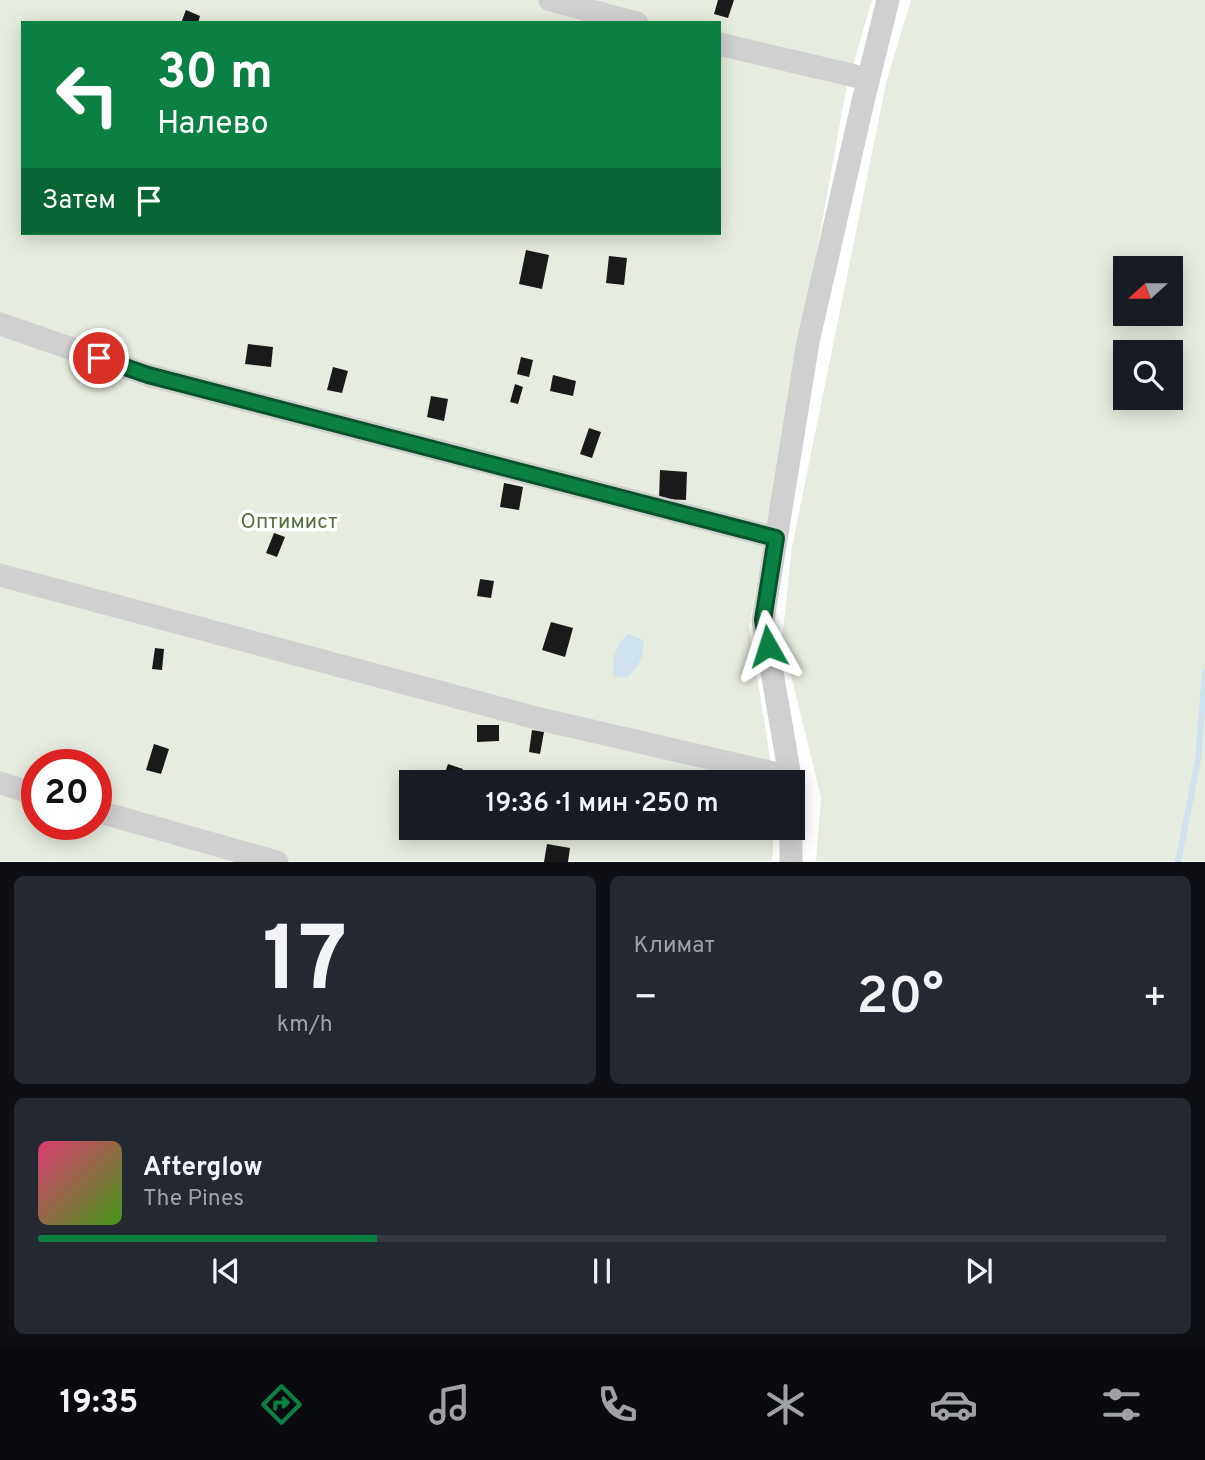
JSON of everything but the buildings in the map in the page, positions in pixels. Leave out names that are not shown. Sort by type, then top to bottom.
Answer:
[{"type":"lane","points":[[550,0],[629,21]]},
{"type":"lane","points":[[789,770],[763,620],[808,342],[888,0]]},
{"type":"lane","points":[[721,44],[868,79]]},
{"type":"lane","points":[[0,324],[148,375],[776,538]]},
{"type":"lane","points":[[0,575],[540,719],[750,770]]},
{"type":"lane","points":[[0,783],[21,789]]},
{"type":"lane","points":[[112,816],[277,862]]},
{"type":"lane","points":[[791,840],[791,862]]},
{"type":"green space","name":"Оптимист","points":[[0,0],[872,0],[846,90],[749,627],[772,770],[399,770],[399,840],[773,840],[772,861],[0,861]]},
{"type":"green space","points":[[911,0],[1205,0],[1205,861],[816,861],[821,797],[782,639],[792,547],[887,79]]},
{"type":"water","points":[[628,634],[643,640],[642,656],[627,678],[613,676],[615,653]]},
{"type":"waterway","points":[[1178,862],[1198,760],[1205,672]]},
{"type":"route","points":[[99,358],[148,375],[776,538],[763,620],[768,646]]}]
